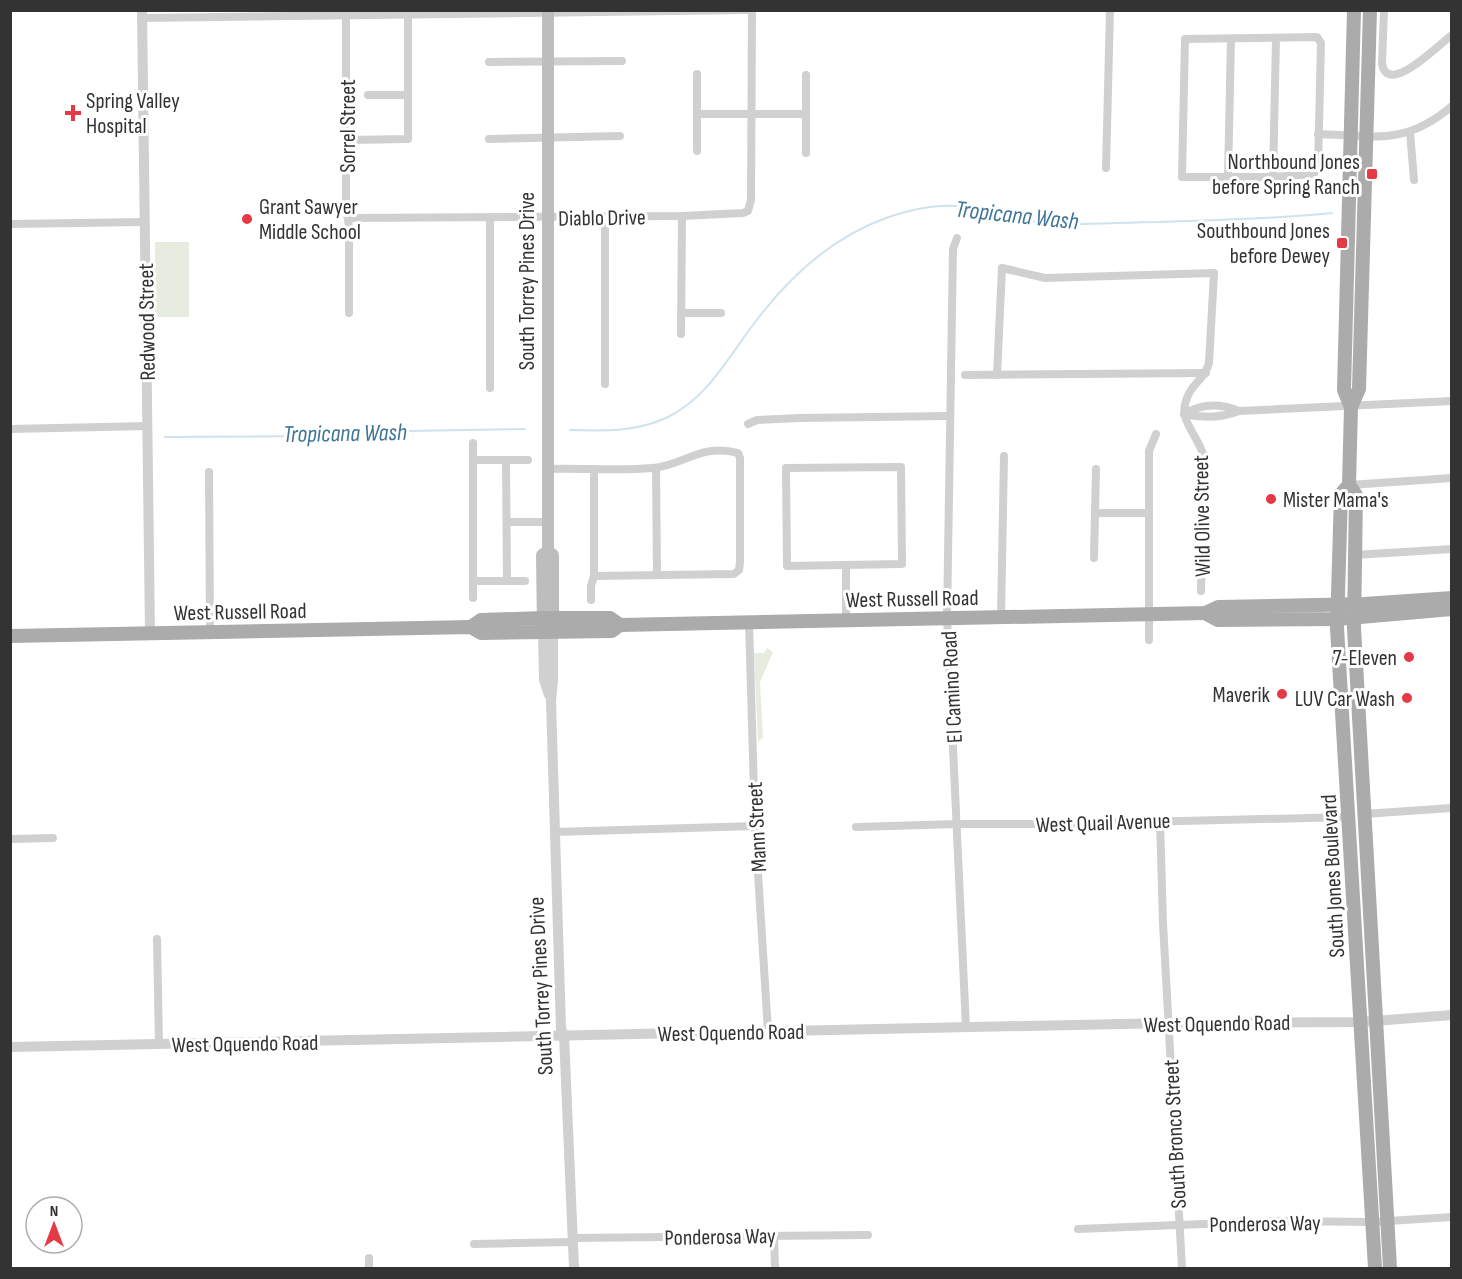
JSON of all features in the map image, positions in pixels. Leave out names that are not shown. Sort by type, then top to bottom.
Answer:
[{"type":"main road","name":"South Jones Boulevard","points":[[1351,407],[1344,390],[1354,10]]},
{"type":"main road","name":"South Jones Boulevard","points":[[1370,10],[1359,389],[1351,407],[1349,485],[1356,495],[1354,611],[1390,1269]]},
{"type":"main road","name":"South Torrey Pines Drive","points":[[548,12],[547,469],[548,550],[553,555],[548,625]]},
{"type":"main road","points":[[1349,249],[1355,279],[1362,289]]},
{"type":"main road","name":"South Jones Boulevard","points":[[1349,485],[1341,494],[1337,612],[1375,1269]]},
{"type":"main road","name":"West Russell Road","points":[[1354,611],[1452,598]]},
{"type":"main road","name":"West Russell Road","points":[[10,636],[471,627],[481,620],[548,625],[610,618],[620,625],[1205,614],[1218,607],[1337,612],[1452,609]]},
{"type":"street","points":[[142,14],[408,15],[750,10],[751,114]]},
{"type":"street","points":[[1106,168],[1110,10]]},
{"type":"street","points":[[1384,10],[1382,67],[1390,76],[1400,75],[1452,34]]},
{"type":"street","name":"Sorrel Street","points":[[346,13],[346,206],[349,218],[349,313]]},
{"type":"street","name":"Redwood Street","points":[[142,14],[150,634]]},
{"type":"street","points":[[347,140],[408,140],[408,15]]},
{"type":"street","points":[[1317,38],[1321,43],[1318,167],[1314,174],[1273,177],[1183,178],[1181,176],[1185,39],[1231,39],[1317,38]]},
{"type":"street","points":[[1228,177],[1231,39]]},
{"type":"street","points":[[1273,177],[1275,39]]},
{"type":"street","points":[[489,62],[622,62]]},
{"type":"street","points":[[697,74],[697,152]]},
{"type":"street","points":[[806,75],[806,153]]},
{"type":"street","points":[[368,95],[408,95]]},
{"type":"street","points":[[1318,134],[1366,137],[1410,132],[1439,117],[1452,106]]},
{"type":"street","points":[[697,114],[805,114]]},
{"type":"street","name":"Diablo Drive","points":[[349,218],[548,218],[743,213],[750,206],[751,114]]},
{"type":"street","points":[[1410,132],[1414,180]]},
{"type":"street","points":[[489,139],[620,136]]},
{"type":"street","points":[[681,334],[682,216]]},
{"type":"street","points":[[605,217],[605,384]]},
{"type":"street","points":[[490,218],[490,388]]},
{"type":"street","points":[[10,224],[144,222]]},
{"type":"street","name":"El Camino Road","points":[[957,238],[953,249],[947,618],[966,1028]]},
{"type":"street","points":[[997,375],[1002,268],[1024,275],[1045,278],[1214,273],[1209,363],[1206,373],[1186,398],[1184,414],[1225,416],[1239,411],[1452,401]]},
{"type":"street","points":[[681,313],[721,313]]},
{"type":"street","points":[[965,375],[1206,373]]},
{"type":"street","name":"Wild Olive Street","points":[[1184,414],[1189,429],[1202,447],[1204,457],[1201,591]]},
{"type":"street","points":[[748,424],[757,420],[799,418],[950,416]]},
{"type":"street","points":[[10,429],[148,426]]},
{"type":"street","points":[[1149,640],[1149,451],[1156,434]]},
{"type":"street","points":[[473,443],[473,598]]},
{"type":"street","points":[[547,469],[656,468],[697,453],[728,450],[738,453],[740,458],[739,570],[734,574],[594,576]]},
{"type":"street","points":[[1001,617],[1004,456]]},
{"type":"street","points":[[473,460],[528,460]]},
{"type":"street","points":[[506,460],[507,581]]},
{"type":"street","points":[[901,467],[902,564],[846,565],[787,566],[786,468],[901,467]]},
{"type":"street","points":[[591,600],[594,576],[594,468]]},
{"type":"street","points":[[656,468],[657,575]]},
{"type":"street","points":[[1094,558],[1096,469]]},
{"type":"street","points":[[209,472],[210,633]]},
{"type":"street","points":[[1349,485],[1452,478]]},
{"type":"street","points":[[1095,513],[1148,513]]},
{"type":"street","points":[[507,522],[548,522]]},
{"type":"street","points":[[1354,555],[1452,549]]},
{"type":"street","points":[[846,565],[846,620]]},
{"type":"street","points":[[473,581],[525,581]]},
{"type":"street","name":"Mann Street","points":[[749,622],[755,826],[768,1031]]},
{"type":"street","name":"South Torrey Pines Drive","points":[[548,625],[544,680],[550,701],[561,1029],[564,1035],[574,1269]]},
{"type":"street","points":[[1364,814],[1452,808]]},
{"type":"street","name":"West Quail Avenue","points":[[856,827],[957,824],[1060,825],[1160,820],[1349,817]]},
{"type":"street","name":"South Bronco Street","points":[[1160,820],[1168,1023],[1182,1269]]},
{"type":"street","points":[[555,832],[755,826]]},
{"type":"street","points":[[10,839],[53,838]]},
{"type":"street","points":[[157,939],[159,1044]]},
{"type":"street","name":"West Oquendo Road","points":[[10,1047],[1168,1023],[1361,1022],[1452,1015]]},
{"type":"street","name":"Ponderosa Way","points":[[1078,1229],[1281,1221],[1372,1222],[1452,1217]]},
{"type":"street","points":[[774,1235],[775,1269]]},
{"type":"street","name":"Ponderosa Way","points":[[474,1244],[774,1235],[868,1235]]},
{"type":"street","points":[[369,1258],[369,1269]]},
{"type":"shaded area","points":[[155,242],[189,242],[189,317],[155,317]]},
{"type":"shaded area","points":[[767,648],[773,652],[760,682],[763,737],[758,742],[754,653],[764,653]]},
{"type":"waterway","name":"Tropicana Wash","points":[[570,430],[632,428],[656,422],[682,409],[707,387],[769,304],[798,274],[848,236],[886,218],[906,212],[928,207],[960,206],[1048,224],[1246,219],[1332,213]]},
{"type":"waterway","name":"Tropicana Wash","points":[[165,437],[312,436],[407,431],[525,429]]},
{"type":"place","name":"Spring Valley Hospital","points":[[73,113]]},
{"type":"place","name":"Northbound Jones before Spring Ranch","points":[[1372,174]]},
{"type":"place","name":"Grant Sawyer Middle School","points":[[247,219]]},
{"type":"place","name":"Southbound Jones before Dewey","points":[[1342,243]]},
{"type":"place","name":"Mister Mama's","points":[[1271,499]]},
{"type":"place","name":"7-Eleven","points":[[1409,657]]},
{"type":"place","name":"Maverik","points":[[1282,694]]},
{"type":"place","name":"LUV Car Wash","points":[[1407,698]]}]
